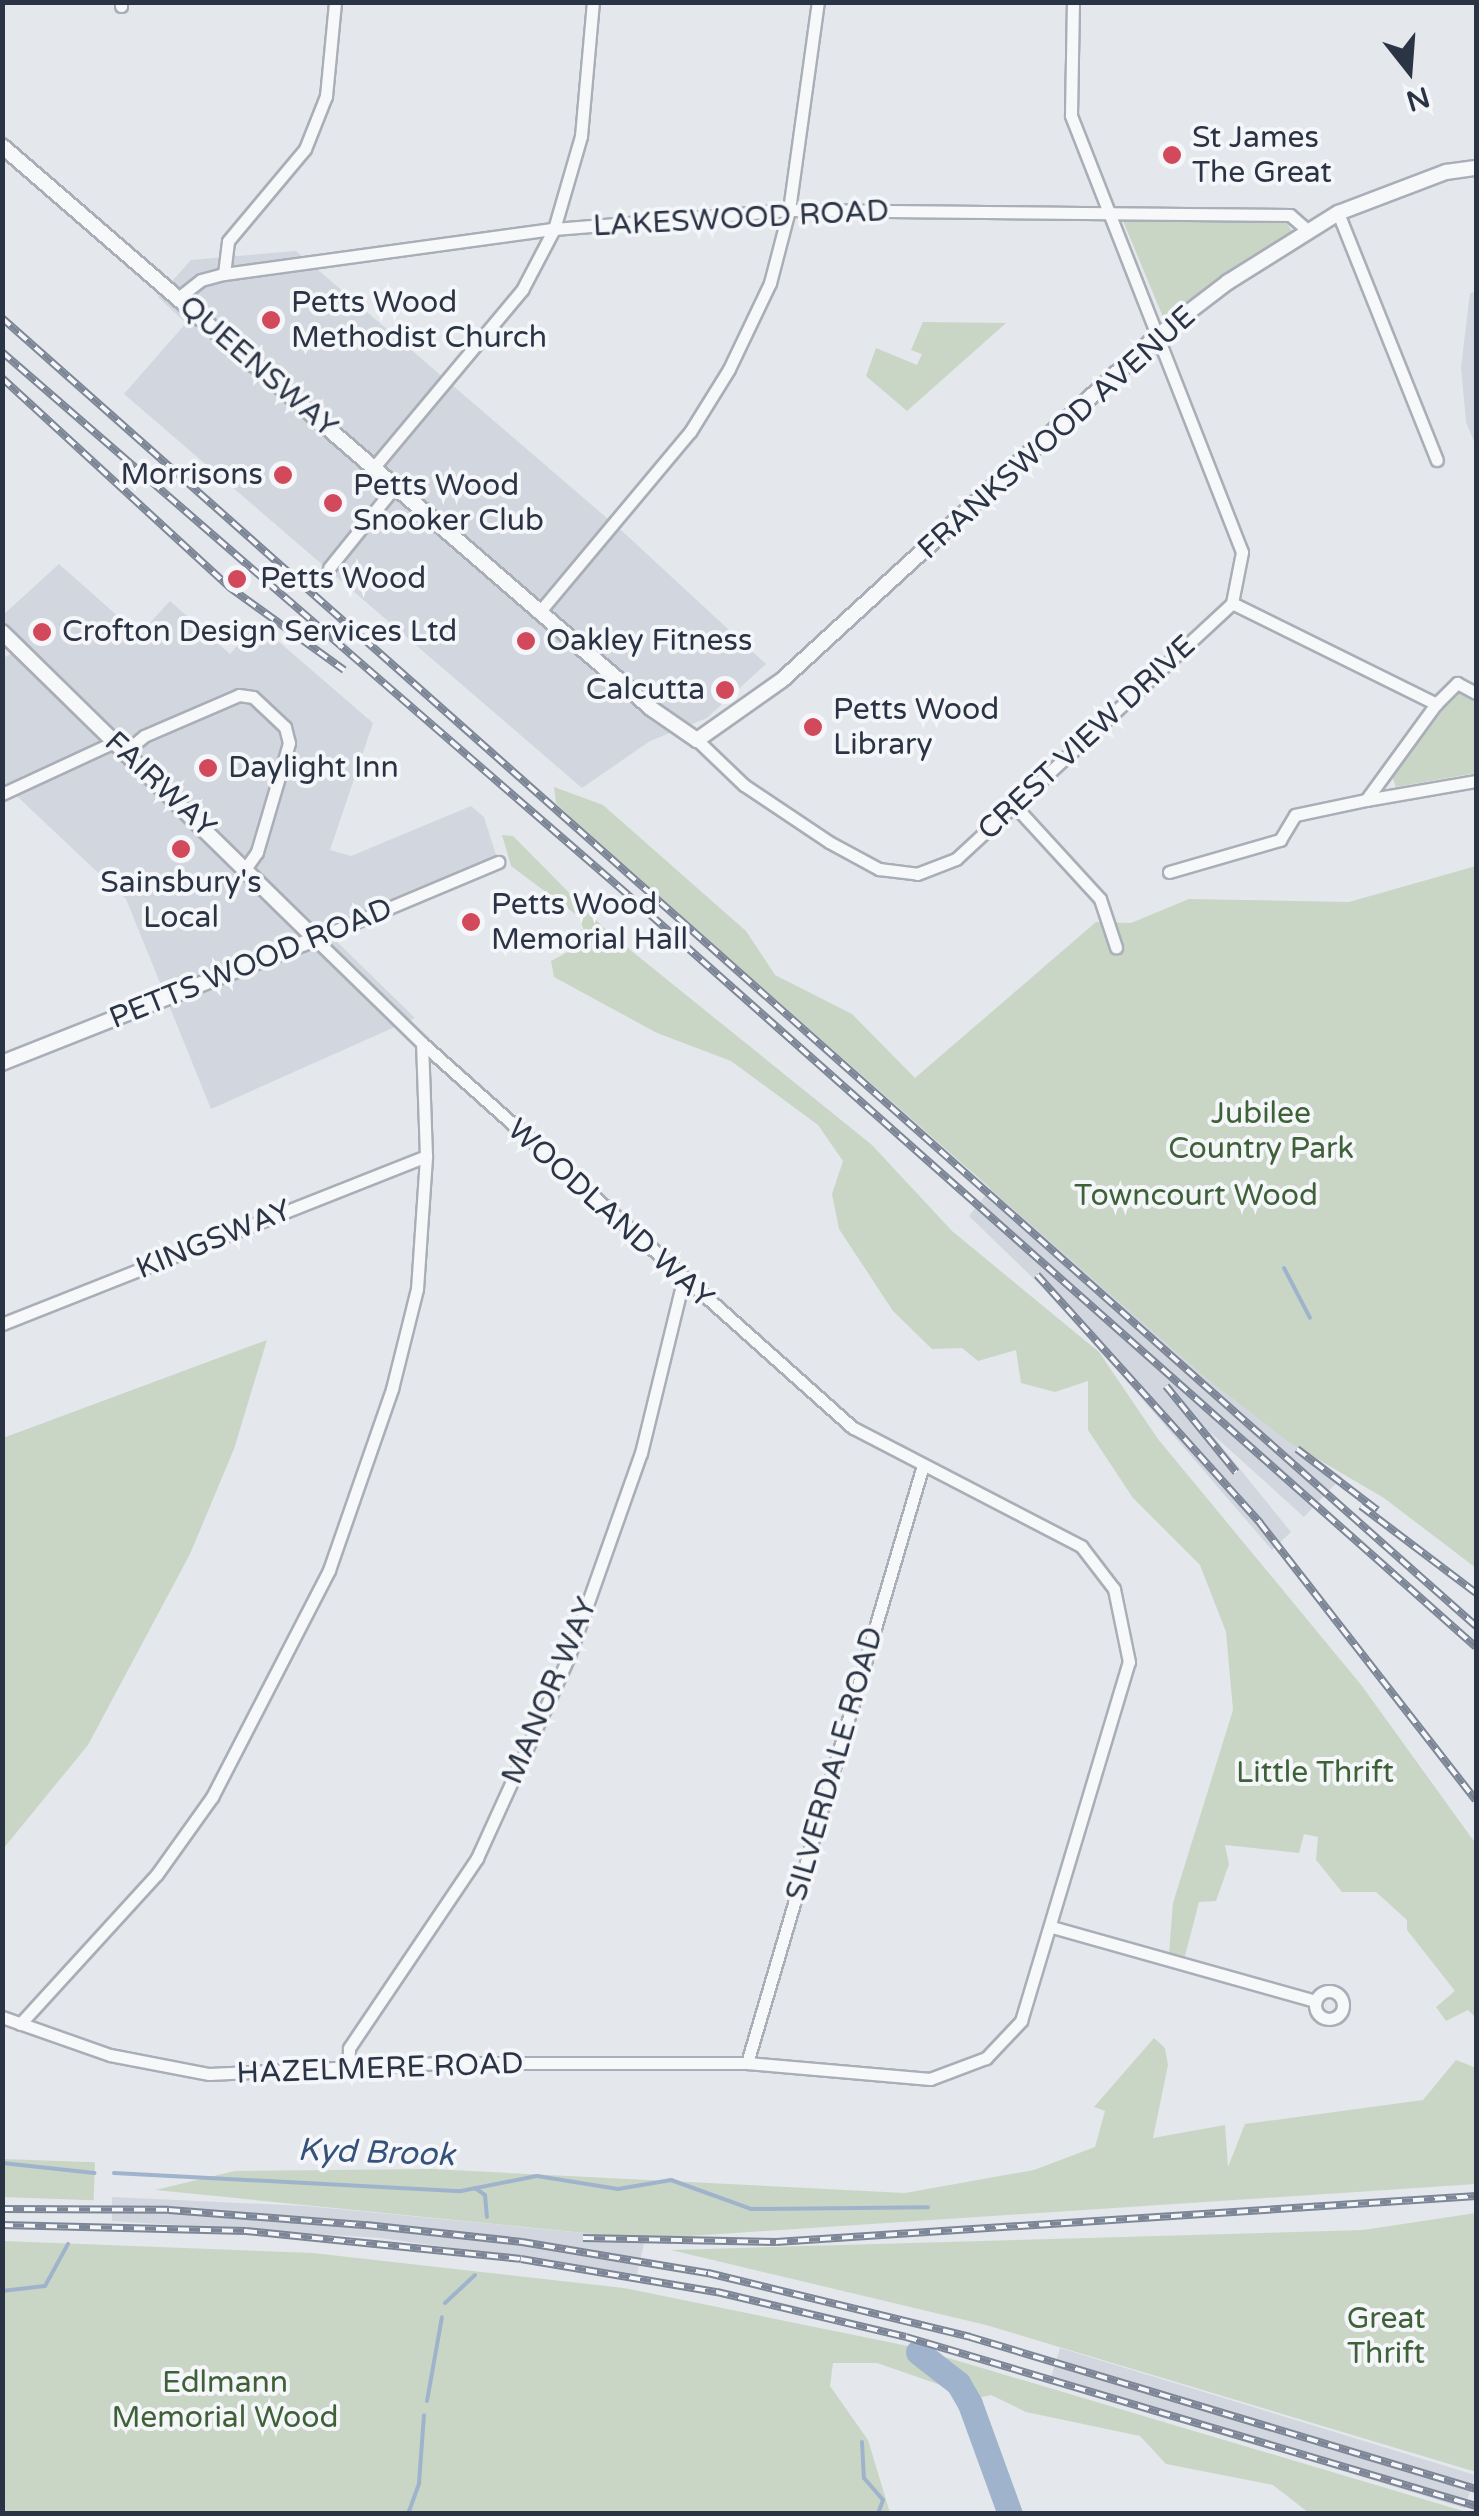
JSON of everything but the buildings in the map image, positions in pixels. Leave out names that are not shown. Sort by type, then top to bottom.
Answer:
[{"type":"street","points":[[224,274],[228,242],[305,149],[326,96],[335,2]]},
{"type":"street","points":[[374,466],[522,290],[554,229],[581,136],[593,2]]},
{"type":"street","points":[[541,610],[666,464],[713,397],[770,283],[789,210],[818,2]]},
{"type":"street","points":[[1073,2],[1070,115],[1242,552],[1232,603],[1436,704]]},
{"type":"street","name":"QUEENSWAY","points":[[2,146],[677,730],[697,740]]},
{"type":"street","name":"FRANKSWOOD AVENUE","points":[[697,740],[782,680],[1156,337],[1306,230],[1338,213],[1446,172],[1476,168]]},
{"type":"street","name":"LAKESWOOD ROAD","points":[[178,298],[202,280],[224,274],[554,229],[789,210],[1290,214],[1306,230]]},
{"type":"street","points":[[1338,213],[1437,460]]},
{"type":"street","points":[[329,568],[396,486]]},
{"type":"street","name":"CREST VIEW DRIVE","points":[[697,740],[744,785],[879,869],[917,874],[956,859],[1232,603]]},
{"type":"street","name":"FAIRWAY","points":[[2,632],[315,939]]},
{"type":"street","points":[[1366,800],[1436,704],[1457,683],[1476,694]]},
{"type":"street","points":[[2,794],[239,695],[253,697],[285,727],[289,743],[257,852],[246,868]]},
{"type":"street","points":[[1169,872],[1280,840],[1295,816],[1476,781]]},
{"type":"street","points":[[1014,806],[1100,899],[1116,947]]},
{"type":"street","name":"PETTS WOOD ROAD","points":[[2,1063],[498,862]]},
{"type":"street","name":"WOODLAND WAY","points":[[315,939],[422,1043],[683,1281],[853,1428],[924,1466]]},
{"type":"street","points":[[20,2024],[157,1874],[212,1797],[287,1662],[361,1487],[392,1389],[417,1289],[426,1156],[422,1043]]},
{"type":"street","name":"KINGSWAY","points":[[2,1324],[426,1156]]},
{"type":"street","name":"MANOR WAY","points":[[348,2068],[349,2048],[477,1858],[569,1656],[641,1452],[683,1281]]},
{"type":"street","points":[[748,2063],[930,2078],[986,2058],[1021,2020],[1052,1927],[1129,1662],[1114,1589],[1081,1546],[924,1466]]},
{"type":"street","name":"SILVERDALE ROAD","points":[[748,2063],[924,1466]]},
{"type":"street","points":[[1052,1927],[1315,2000]]},
{"type":"street","name":"HAZELMERE ROAD","points":[[2,2017],[124,2059],[209,2074],[348,2068],[748,2063]]},
{"type":"shaded area","points":[[296,251],[622,531],[766,664],[707,718],[650,741],[582,788],[124,394],[186,323],[158,297],[191,260]]},
{"type":"shaded area","points":[[1476,292],[1476,446],[1466,422],[1461,367],[1470,293]]},
{"type":"shaded area","points":[[59,564],[139,635],[170,601],[230,654],[257,623],[373,723],[330,850],[351,856],[471,806],[484,817],[497,858],[329,934],[415,1018],[211,1109],[126,899],[3,783],[3,658],[11,654],[3,646],[3,615]]},
{"type":"shaded area","points":[[992,1187],[1200,1373],[1342,1477],[1304,1517],[1209,1431],[1291,1532],[1272,1550],[1063,1307],[969,1216]]},
{"type":"shaded area","points":[[112,2197],[306,2206],[645,2239],[637,2274],[381,2238],[112,2221]]},
{"type":"shaded area","points":[[1060,2348],[1475,2475],[1465,2508],[1050,2381]]},
{"type":"green space","points":[[1121,216],[1285,221],[1292,231],[1163,317]]},
{"type":"green space","points":[[923,322],[1006,323],[907,411],[866,376],[876,348],[917,365],[922,354],[911,350]]},
{"type":"green space","points":[[1459,689],[1476,701],[1476,773],[1396,787],[1392,776]]},
{"type":"green space","name":"Jubilee Country Park","points":[[554,787],[603,805],[746,931],[775,975],[852,1014],[915,1078],[1096,922],[1131,923],[1189,899],[1349,902],[1476,866],[1476,1568],[1384,1498],[1290,1443],[1200,1373],[580,827],[556,803]]},
{"type":"green space","name":"Little Thrift","points":[[502,835],[513,836],[608,932],[872,1145],[952,1231],[1099,1352],[1158,1439],[1362,1686],[1476,1844],[1476,2018],[1468,2010],[1446,2021],[1436,2007],[1455,1991],[1407,1930],[1407,1920],[1376,1892],[1342,1892],[1316,1860],[1318,1837],[1304,1834],[1299,1853],[1225,1845],[1229,1864],[1216,1901],[1199,1902],[1185,1956],[1169,1954],[1173,1903],[1233,1710],[1226,1632],[1200,1565],[1133,1498],[1088,1430],[1088,1381],[1055,1392],[1021,1383],[1016,1350],[978,1361],[962,1348],[932,1349],[893,1311],[839,1229],[832,1194],[843,1161],[818,1125],[731,1061],[657,1033],[554,977],[551,961],[579,946],[584,930],[578,916],[511,866]]},
{"type":"green space","points":[[267,1340],[234,1449],[190,1554],[88,1745],[3,1849],[3,1438]]},
{"type":"green space","points":[[1154,2038],[1165,2048],[1168,2065],[1153,2138],[1225,2125],[1228,2167],[1245,2124],[1423,2100],[1456,2060],[1476,2068],[1476,2184],[645,2239],[155,2190],[235,2171],[431,2169],[905,2193],[1034,2170],[1095,2147],[1105,2111],[1094,2107]]},
{"type":"green space","points":[[3,2159],[95,2162],[94,2200],[2,2197]]},
{"type":"green space","name":"Great Thrift","points":[[1476,2213],[1476,2472],[986,2325],[671,2250],[1363,2230]]},
{"type":"green space","name":"Edlmann Memorial Wood","points":[[3,2241],[313,2253],[624,2288],[908,2346],[1470,2513],[1309,2513],[1273,2485],[1166,2464],[1140,2436],[1026,2412],[991,2395],[978,2398],[877,2363],[833,2363],[830,2386],[868,2440],[890,2513],[3,2513]]},
{"type":"waterway","points":[[1284,1268],[1310,1318]]},
{"type":"waterway","name":"Kyd Brook","points":[[2,2163],[94,2173]]},
{"type":"waterway","name":"Kyd Brook","points":[[114,2173],[461,2191],[537,2176],[618,2189],[671,2180],[751,2209],[928,2207]]},
{"type":"waterway","points":[[475,2188],[485,2195],[487,2217]]},
{"type":"waterway","points":[[2,2291],[45,2286],[68,2244]]},
{"type":"waterway","points":[[445,2303],[475,2275]]},
{"type":"waterway","points":[[427,2401],[442,2317]]},
{"type":"waterway","name":"Kyd Brook","points":[[918,2352],[958,2383],[970,2404],[1010,2514]]},
{"type":"waterway","points":[[934,2375],[936,2366]]},
{"type":"waterway","points":[[408,2514],[419,2483],[424,2415]]},
{"type":"waterway","points":[[862,2442],[864,2478],[883,2500],[878,2514]]},
{"type":"railway","points":[[2,318],[1476,1626]]},
{"type":"railway","points":[[2,352],[619,887],[1476,1647]]},
{"type":"railway","points":[[2,378],[229,587],[344,670]]},
{"type":"railway","points":[[1037,1275],[1260,1523],[1476,1800]]},
{"type":"railway","points":[[1166,1386],[1236,1472]]},
{"type":"railway","points":[[1297,1449],[1377,1510]]},
{"type":"railway","points":[[1361,1506],[1476,1593]]},
{"type":"railway","points":[[583,2238],[776,2242],[1476,2196]]},
{"type":"railway","points":[[2,2209],[169,2210],[366,2225],[522,2242],[708,2273],[970,2337],[1476,2489]]},
{"type":"railway","points":[[2,2225],[246,2231],[521,2259],[717,2292],[906,2337],[1476,2506]]},
{"type":"place","name":"St James The Great","points":[[1172,155]]},
{"type":"place","name":"Petts Wood Methodist Church","points":[[271,320]]},
{"type":"place","name":"Morrisons","points":[[283,475]]},
{"type":"place","name":"Petts Wood Snooker Club","points":[[333,503]]},
{"type":"place","name":"Petts Wood","points":[[237,579]]},
{"type":"place","name":"Crofton Design Services Ltd","points":[[42,632]]},
{"type":"place","name":"Oakley Fitness","points":[[526,641]]},
{"type":"place","name":"Calcutta","points":[[725,690]]},
{"type":"place","name":"Petts Wood Library","points":[[813,727]]},
{"type":"place","name":"Daylight Inn","points":[[208,768]]},
{"type":"place","name":"Sainsbury's Local","points":[[181,849]]},
{"type":"place","name":"Petts Wood Memorial Hall","points":[[471,922]]},
{"type":"park label","name":"Towncourt Wood","points":[[1196,1196]]}]
